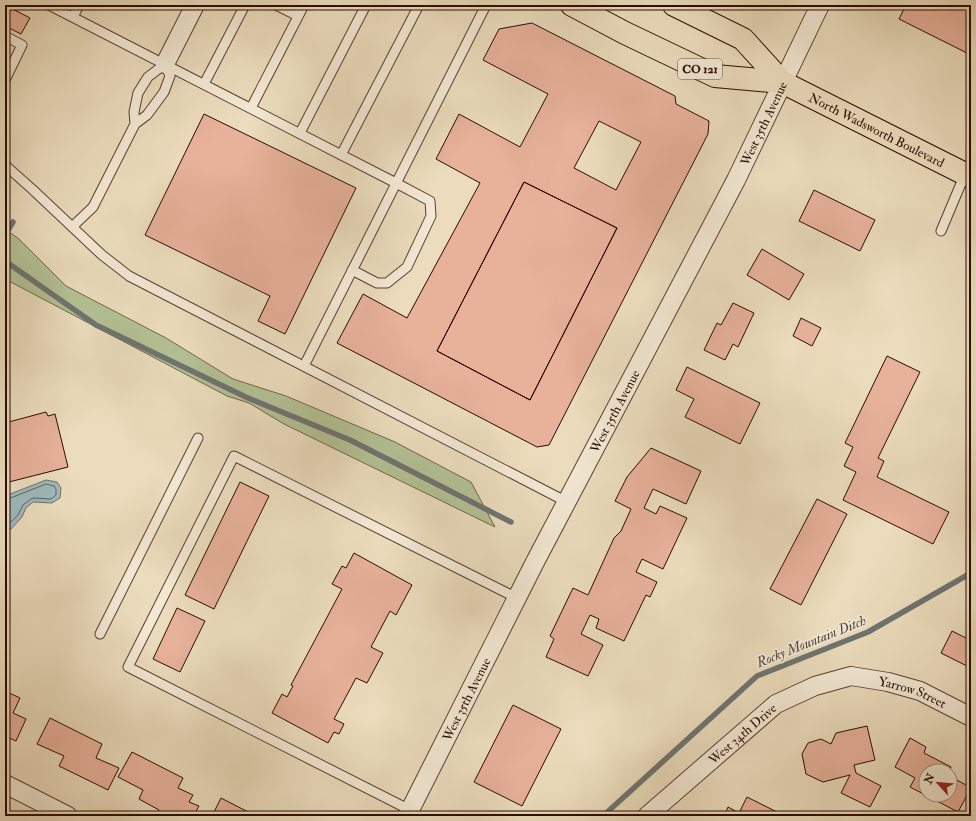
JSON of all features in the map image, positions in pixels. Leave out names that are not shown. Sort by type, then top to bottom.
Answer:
[{"type":"main road","name":"North Wadsworth Boulevard","points":[[572,5],[715,76],[782,82],[969,171]]},
{"type":"main road","name":"North Wadsworth Boulevard","points":[[674,5],[743,39],[782,82]]},
{"type":"street","points":[[165,64],[195,5]]},
{"type":"street","name":"West 35th Avenue","points":[[408,813],[517,598],[736,180],[820,5]]},
{"type":"street","name":"Yarrow Street","points":[[851,676],[888,682],[920,691],[971,717]]},
{"type":"street","name":"West 34th Drive","points":[[647,816],[776,704],[815,686],[851,676]]},
{"type":"street","points":[[5,784],[68,816]]},
{"type":"lane","points":[[49,5],[430,201],[431,216],[407,267],[387,283],[376,283],[352,270]]},
{"type":"lane","points":[[73,17],[79,5]]},
{"type":"lane","points":[[204,84],[245,5]]},
{"type":"lane","points":[[276,5],[298,16]]},
{"type":"lane","points":[[251,108],[304,5]]},
{"type":"lane","points":[[300,133],[366,5]]},
{"type":"lane","points":[[341,154],[420,5]]},
{"type":"lane","points":[[304,366],[486,5]]},
{"type":"lane","points":[[5,36],[22,45],[5,80]]},
{"type":"lane","points":[[135,124],[134,112],[138,94],[148,77],[165,64]]},
{"type":"lane","points":[[72,227],[93,207],[135,124],[147,114],[164,92],[170,76],[165,64]]},
{"type":"lane","points":[[5,165],[102,255],[129,276],[567,502]]},
{"type":"lane","points":[[941,232],[969,171]]},
{"type":"lane","points":[[100,634],[198,438]]},
{"type":"lane","points":[[408,813],[128,667],[234,456],[517,598]]},
{"type":"green space","points":[[5,229],[19,239],[66,286],[166,338],[233,379],[286,396],[395,442],[471,482],[495,527],[284,424],[249,403],[227,396],[5,279]]},
{"type":"water","points":[[46,480],[57,482],[61,488],[60,498],[52,503],[33,502],[26,508],[22,517],[11,529],[5,532],[5,496]]},
{"type":"building","points":[[5,5],[30,18],[21,34],[5,26]]},
{"type":"building","points":[[906,5],[971,5],[971,55],[899,19]]},
{"type":"building","points":[[532,23],[675,96],[676,104],[709,121],[708,134],[549,445],[537,447],[337,343],[363,294],[407,318],[480,183],[436,159],[459,114],[520,147],[548,94],[483,60],[499,29]],"holes":[[[599,121],[641,142],[616,190],[574,168]],[[524,182],[617,228],[530,400],[437,351]]]},
{"type":"building","points":[[204,114],[356,188],[285,334],[258,321],[270,296],[145,235]]},
{"type":"building","points":[[524,182],[617,228],[530,400],[437,351]]},
{"type":"building","points":[[814,190],[875,220],[860,251],[799,221]]},
{"type":"building","points":[[762,249],[804,274],[789,300],[747,275]]},
{"type":"building","points":[[733,303],[754,313],[738,347],[733,344],[725,360],[704,350],[717,323],[721,325]]},
{"type":"building","points":[[801,318],[821,328],[812,346],[793,336]]},
{"type":"building","points":[[887,356],[920,372],[878,458],[884,461],[877,477],[949,512],[933,544],[843,500],[856,472],[844,466],[853,447],[845,443]]},
{"type":"building","points":[[687,367],[760,403],[740,444],[685,417],[694,399],[676,390]]},
{"type":"building","points":[[46,412],[48,416],[55,414],[68,467],[5,483],[5,423]]},
{"type":"building","points":[[651,448],[701,471],[686,504],[653,489],[644,508],[656,514],[660,506],[687,518],[663,569],[642,559],[636,572],[657,582],[650,597],[646,595],[624,641],[596,628],[599,619],[590,615],[581,634],[603,645],[588,676],[546,657],[554,639],[550,636],[573,588],[588,595],[614,538],[621,531],[631,509],[615,501],[627,477]]},
{"type":"building","points":[[240,482],[269,496],[214,609],[185,595]]},
{"type":"building","points":[[817,499],[847,514],[801,605],[770,589]]},
{"type":"building","points":[[354,553],[412,585],[396,615],[390,611],[371,647],[383,653],[367,683],[356,678],[334,719],[344,724],[339,734],[334,732],[328,743],[272,713],[282,694],[287,697],[293,686],[291,685],[342,589],[332,584],[342,566],[346,568]]},
{"type":"building","points":[[177,608],[205,621],[180,672],[153,659]]},
{"type":"building","points":[[971,630],[971,668],[941,653],[952,631],[966,638]]},
{"type":"building","points":[[5,691],[20,698],[13,713],[26,719],[16,741],[5,736]]},
{"type":"building","points":[[513,705],[561,729],[522,806],[474,782]]},
{"type":"building","points":[[50,718],[102,744],[96,758],[119,768],[108,790],[59,766],[64,756],[37,744]]},
{"type":"building","points":[[867,726],[875,760],[854,765],[856,773],[881,786],[870,807],[841,793],[850,775],[823,782],[806,774],[802,754],[808,743],[821,739],[831,744],[836,733]]},
{"type":"building","points":[[910,738],[926,747],[924,753],[943,763],[918,763],[918,791],[910,787],[915,778],[895,767]]},
{"type":"building","points":[[132,752],[183,778],[178,788],[193,795],[189,802],[199,806],[193,816],[157,815],[159,810],[139,799],[143,790],[118,777]]},
{"type":"building","points":[[958,781],[971,788],[958,812],[941,803],[958,803]]},
{"type":"building","points":[[747,797],[785,816],[724,816],[728,807],[739,813]]},
{"type":"building","points":[[221,798],[256,816],[212,816]]},
{"type":"waterway","points":[[5,235],[13,222]]},
{"type":"waterway","points":[[5,261],[96,325],[248,398],[350,440],[511,522]]},
{"type":"waterway","name":"Rocky Mountain Ditch","points":[[603,816],[757,676],[868,632],[971,573]]}]
